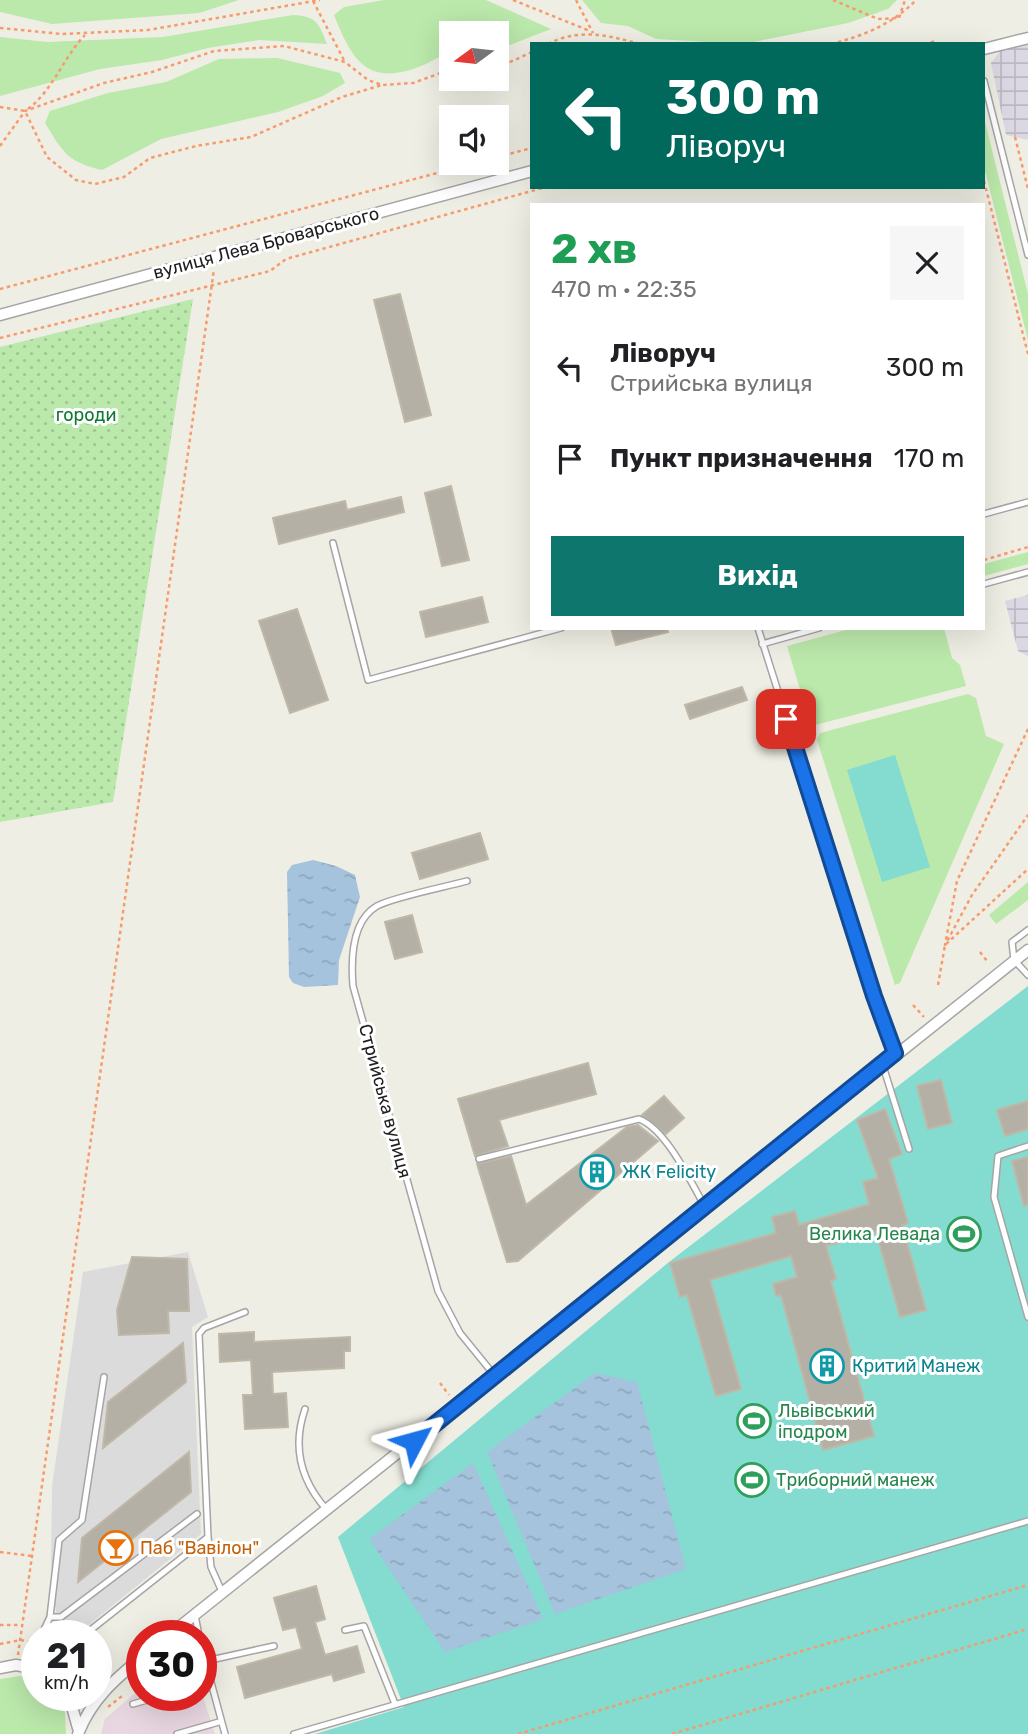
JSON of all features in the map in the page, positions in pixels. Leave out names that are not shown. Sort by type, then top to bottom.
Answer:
[{"type":"street","points":[[985,49],[1028,38]]},
{"type":"street","name":"вулиця Лева Броварського","points":[[0,315],[530,172]]},
{"type":"street","points":[[189,1620],[930,1025],[1028,950]]},
{"type":"street","points":[[0,1668],[21,1668]]},
{"type":"street","points":[[112,1680],[126,1670]]},
{"type":"street","points":[[74,1711],[78,1734]]},
{"type":"street","points":[[78,1734],[89,1711]]},
{"type":"lane","points":[[985,85],[1028,255]]},
{"type":"lane","points":[[985,514],[1028,502]]},
{"type":"lane","points":[[333,543],[368,680],[554,630]]},
{"type":"lane","points":[[985,584],[1028,572]]},
{"type":"lane","points":[[758,630],[874,996],[895,1053]]},
{"type":"lane","points":[[762,644],[813,630]]},
{"type":"lane","name":"Стрийська вулиця","points":[[467,881],[376,906],[360,926],[350,958],[357,999],[438,1291],[460,1333],[495,1376]]},
{"type":"lane","points":[[1028,930],[1013,942],[1014,960],[1028,975]]},
{"type":"lane","points":[[883,1063],[909,1149]]},
{"type":"lane","points":[[479,1158],[639,1119],[645,1121],[672,1151],[705,1207]]},
{"type":"lane","points":[[1028,1146],[998,1156],[993,1196],[1028,1317]]},
{"type":"lane","points":[[223,1594],[211,1567],[208,1537],[199,1334],[246,1312]]},
{"type":"lane","points":[[49,1620],[59,1540],[82,1520],[104,1377]]},
{"type":"lane","points":[[305,1409],[297,1444],[300,1462],[310,1487],[327,1510]]},
{"type":"lane","points":[[50,1617],[61,1617],[197,1514]]},
{"type":"lane","points":[[294,1734],[1028,1521]]},
{"type":"lane","points":[[103,1620],[208,1537]]},
{"type":"lane","points":[[195,1615],[196,1620]]},
{"type":"lane","points":[[345,1630],[364,1626],[395,1704]]},
{"type":"lane","points":[[217,1659],[274,1646]]},
{"type":"lane","points":[[216,1711],[225,1734]]},
{"type":"lane","points":[[177,1734],[219,1722]]},
{"type":"path","points":[[0,28],[86,33],[148,30],[320,0]]},
{"type":"path","points":[[513,0],[593,33],[631,42]]},
{"type":"path","points":[[576,0],[593,33]]},
{"type":"path","points":[[833,0],[878,19],[899,18]]},
{"type":"path","points":[[899,18],[905,0]]},
{"type":"path","points":[[840,42],[853,39],[899,18],[916,0]]},
{"type":"path","points":[[313,1],[334,36],[345,62]]},
{"type":"path","points":[[0,146],[25,111],[41,99],[70,50],[86,33]]},
{"type":"path","points":[[552,42],[564,35],[593,33]]},
{"type":"path","points":[[932,42],[936,41]]},
{"type":"path","points":[[0,107],[25,111],[104,83],[152,72],[215,51],[284,46],[345,62],[368,79],[382,85]]},
{"type":"path","points":[[509,62],[530,52]]},
{"type":"path","points":[[25,111],[47,157],[76,180],[95,184],[124,177],[150,158],[196,146],[251,137],[342,97],[382,85],[413,83],[439,74]]},
{"type":"path","points":[[1015,136],[1028,189]]},
{"type":"path","points":[[509,154],[530,149]]},
{"type":"path","points":[[0,289],[439,173]]},
{"type":"path","points":[[985,185],[1028,354]]},
{"type":"path","points":[[0,338],[270,271],[286,259],[539,189]]},
{"type":"path","points":[[23,1620],[215,257]]},
{"type":"path","points":[[985,560],[1028,547]]},
{"type":"path","points":[[938,985],[957,881],[1028,729]]},
{"type":"path","points":[[945,945],[972,895],[1028,815]]},
{"type":"path","points":[[945,945],[1028,869]]},
{"type":"path","points":[[980,952],[987,961]]},
{"type":"path","points":[[913,1005],[930,1025]]},
{"type":"path","points":[[440,1383],[458,1406]]},
{"type":"path","points":[[0,1552],[32,1556]]},
{"type":"path","points":[[518,1734],[1028,1585]]},
{"type":"path","points":[[0,1625],[21,1625]]},
{"type":"path","points":[[672,1734],[1028,1629]]},
{"type":"path","points":[[0,1644],[21,1640]]},
{"type":"shaded area","points":[[1028,44],[1028,140],[1006,135],[991,63],[1000,51]]},
{"type":"shaded area","points":[[1028,595],[1028,656],[1018,651],[1005,601]]},
{"type":"shaded area","points":[[895,755],[930,867],[882,882],[847,770]]},
{"type":"shaded area","name":"Львівський іподром","points":[[1028,986],[1028,1734],[315,1734],[404,1707],[338,1537],[669,1262]]},
{"type":"shaded area","points":[[188,1252],[208,1317],[192,1327],[201,1534],[95,1620],[62,1620],[56,1612],[51,1564],[52,1486],[83,1272]]},
{"type":"shaded area","points":[[126,1701],[126,1711],[208,1711],[215,1734],[101,1734],[105,1719]]},
{"type":"green space","points":[[0,0],[239,0],[199,13],[52,24],[0,12]]},
{"type":"green space","points":[[384,0],[486,0],[551,29],[509,45],[509,21],[439,21],[439,57],[399,73],[384,73],[362,64],[347,44],[334,15],[344,7]]},
{"type":"green space","points":[[582,0],[897,0],[888,9],[848,23],[754,42],[656,39],[628,26],[601,23]]},
{"type":"green space","points":[[293,15],[307,17],[316,22],[327,44],[259,40],[208,48],[162,60],[100,69],[0,96],[0,37],[47,42],[163,37]]},
{"type":"green space","points":[[277,58],[340,73],[345,83],[323,96],[278,112],[161,139],[102,170],[73,159],[45,123],[50,111],[108,93],[166,82],[219,59]]},
{"type":"green space","points":[[985,122],[1028,294],[1028,340],[985,171]]},
{"type":"green space","name":"городи","points":[[193,299],[113,802],[0,822],[0,347]]},
{"type":"green space","points":[[1028,552],[1028,564],[985,576],[985,564]]},
{"type":"green space","points":[[846,630],[945,630],[952,658],[960,665],[966,686],[811,726],[787,646]]},
{"type":"green space","points":[[968,694],[976,698],[986,736],[1004,744],[900,983],[895,985],[817,740],[820,733]]},
{"type":"green space","points":[[1028,882],[1028,900],[996,924],[989,915]]},
{"type":"green space","points":[[21,1676],[21,1711],[64,1711],[66,1734],[0,1734],[0,1679]]},
{"type":"water","points":[[313,860],[355,875],[360,897],[339,960],[338,985],[304,987],[293,983],[289,977],[287,872],[292,865]]},
{"type":"water","points":[[595,1373],[637,1382],[686,1569],[555,1614],[487,1452]]},
{"type":"water","points":[[473,1463],[543,1619],[445,1652],[369,1539]]},
{"type":"building","points":[[400,294],[431,415],[405,422],[374,300]]},
{"type":"building","points":[[451,486],[469,560],[442,566],[425,493]]},
{"type":"building","points":[[401,497],[404,512],[279,544],[273,518],[345,501],[347,510]]},
{"type":"building","points":[[482,597],[488,622],[426,637],[420,612]]},
{"type":"building","points":[[297,609],[328,700],[290,713],[259,621]]},
{"type":"building","points":[[612,630],[668,630],[668,632],[616,645]]},
{"type":"building","points":[[742,687],[747,700],[690,719],[685,705]]},
{"type":"building","points":[[480,833],[488,859],[420,879],[412,853]]},
{"type":"building","points":[[412,915],[422,952],[395,959],[385,922]]},
{"type":"building","points":[[588,1063],[596,1094],[499,1120],[508,1146],[475,1156],[458,1099]]},
{"type":"building","points":[[941,1080],[952,1123],[928,1129],[917,1086]]},
{"type":"building","points":[[664,1096],[684,1118],[666,1134],[642,1115]]},
{"type":"building","points":[[1028,1101],[1028,1129],[1005,1136],[997,1110]]},
{"type":"building","points":[[885,1109],[902,1154],[889,1159],[908,1223],[902,1225],[926,1310],[900,1317],[876,1232],[826,1246],[836,1279],[831,1281],[874,1436],[823,1450],[781,1295],[776,1296],[773,1284],[797,1277],[791,1256],[710,1280],[741,1389],[716,1396],[687,1295],[680,1297],[670,1263],[776,1233],[772,1217],[795,1211],[799,1225],[869,1204],[863,1182],[878,1178],[857,1120]]},
{"type":"building","points":[[638,1125],[658,1141],[518,1261],[507,1262],[477,1164],[511,1156],[526,1205],[627,1127]]},
{"type":"building","points":[[1028,1157],[1028,1205],[1024,1206],[1012,1161]]},
{"type":"building","points":[[132,1257],[187,1259],[189,1311],[168,1311],[169,1333],[119,1335],[117,1310]]},
{"type":"building","points":[[254,1332],[254,1342],[350,1337],[350,1351],[344,1351],[344,1368],[272,1372],[273,1394],[286,1393],[288,1427],[245,1429],[243,1395],[253,1395],[251,1360],[220,1362],[219,1334]]},
{"type":"building","points":[[183,1343],[186,1382],[103,1448],[108,1402]]},
{"type":"building","points":[[189,1452],[191,1492],[78,1582],[82,1538]]},
{"type":"building","points":[[316,1586],[325,1619],[315,1622],[325,1655],[357,1646],[364,1672],[334,1681],[332,1674],[245,1698],[237,1667],[302,1649],[296,1627],[283,1630],[274,1598]]},
{"type":"place","name":"ЖК Felicity","points":[[597,1172]]},
{"type":"place","name":"Велика Левада","points":[[964,1234]]},
{"type":"place","name":"Критий Манеж","points":[[827,1366]]},
{"type":"place","name":"Львівський іподром","points":[[754,1421]]},
{"type":"place","name":"Триборний манеж","points":[[752,1480]]},
{"type":"place","name":"Паб \"Вавілон\"","points":[[116,1548]]},
{"type":"route","points":[[414,1441],[895,1053],[874,996],[786,719]]}]
